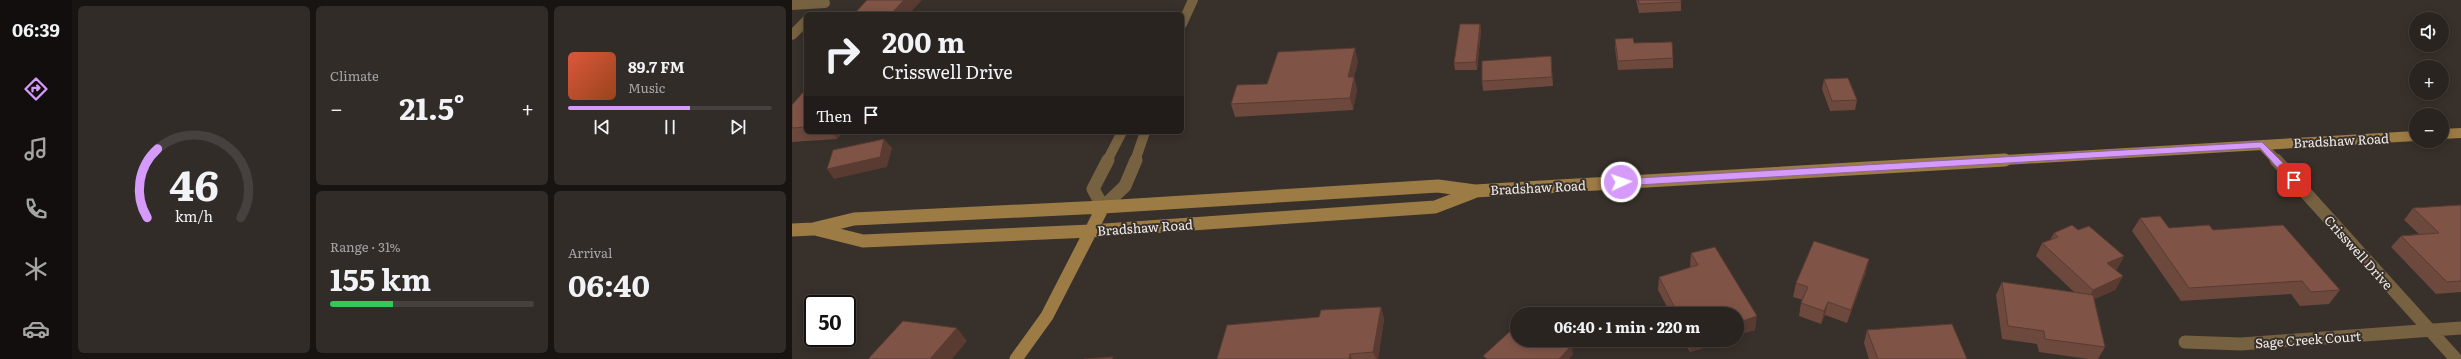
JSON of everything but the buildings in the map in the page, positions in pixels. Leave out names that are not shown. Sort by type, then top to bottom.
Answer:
[{"type":"main road","points":[[2449,134],[2461,133]]},
{"type":"main road","name":"Bradshaw Road","points":[[792,230],[813,229],[854,219],[1103,207],[1438,186],[1475,191],[2409,136]]},
{"type":"main road","name":"Bradshaw Road","points":[[813,229],[863,241],[1092,231],[1435,207],[1475,191]]},
{"type":"main road","points":[[1016,359],[1047,316],[1103,207]]},
{"type":"street","points":[[1184,20],[1193,0]]},
{"type":"street","points":[[792,5],[826,2]]},
{"type":"street","points":[[816,12],[826,2]]},
{"type":"street","points":[[792,35],[804,24]]},
{"type":"street","points":[[1121,134],[1093,189],[1103,207],[1124,186],[1141,147],[1144,134]]},
{"type":"street","name":"Crisswell Drive","points":[[2262,145],[2456,359]]},
{"type":"street","name":"Sage Creek Court","points":[[2186,342],[2241,344],[2461,328]]},
{"type":"route","points":[[1621,182],[2262,145],[2294,180]]}]
